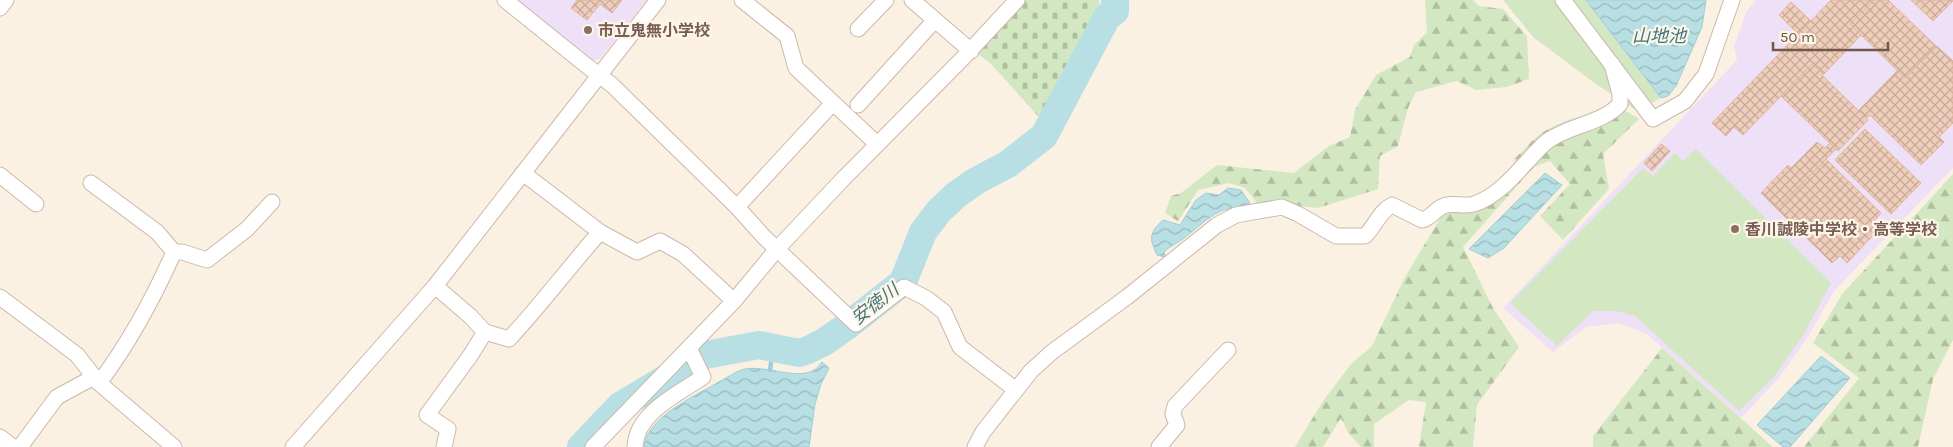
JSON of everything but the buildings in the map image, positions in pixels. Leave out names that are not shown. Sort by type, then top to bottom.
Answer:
[{"type":"street","points":[[0,8],[6,0]]},
{"type":"street","points":[[505,0],[612,85],[777,249],[856,324],[904,287],[926,298],[944,312],[960,347],[1016,390]]},
{"type":"street","points":[[293,447],[435,286],[658,0]]},
{"type":"street","points":[[742,0],[787,36],[796,68],[877,144]]},
{"type":"street","points":[[858,29],[886,0]]},
{"type":"street","points":[[912,0],[971,51]]},
{"type":"street","points":[[596,446],[734,301],[777,249],[844,178],[971,51],[1017,0]]},
{"type":"street","points":[[1563,0],[1653,119],[1684,101],[1706,74],[1732,0]]},
{"type":"street","points":[[858,105],[935,20]]},
{"type":"street","points":[[975,447],[983,432],[1031,372],[1075,333],[1127,297],[1217,224],[1236,215],[1282,207],[1336,236],[1365,236],[1386,208],[1392,205],[1422,220],[1427,219],[1438,209],[1446,205],[1471,205],[1486,200],[1497,192],[1548,140],[1567,130],[1614,111],[1620,104],[1620,94],[1612,64]]},
{"type":"street","points":[[736,207],[833,103]]},
{"type":"street","points":[[523,174],[600,232],[637,252],[660,241],[683,254],[734,301]]},
{"type":"street","points":[[0,175],[36,204]]},
{"type":"street","points":[[91,183],[157,232],[174,252],[182,252],[207,260],[247,229],[272,202]]},
{"type":"street","points":[[435,286],[470,316],[485,332],[509,339],[536,310],[571,264],[600,232]]},
{"type":"street","points":[[20,447],[57,397],[96,380],[120,355],[154,297],[174,252]]},
{"type":"street","points":[[0,297],[77,355],[96,380],[174,447]]},
{"type":"street","points":[[444,447],[448,429],[428,415],[485,332]]},
{"type":"street","points":[[635,447],[635,440],[643,423],[662,405],[703,377],[689,348]]},
{"type":"street","points":[[1159,447],[1177,424],[1173,414],[1175,406],[1228,350]]},
{"type":"street","points":[[0,437],[13,447]]},
{"type":"shaded area","name":"市立鬼無小学校","points":[[518,0],[647,0],[600,59],[590,61]]},
{"type":"shaded area","name":"香川誠陵中学校・高等学校","points":[[1756,0],[1953,0],[1953,168],[1834,291],[1808,337],[1778,379],[1741,418],[1647,334],[1619,323],[1586,327],[1553,352],[1503,308],[1737,60],[1734,47],[1746,12]]},
{"type":"green space","points":[[1024,0],[1099,0],[1100,11],[1104,17],[1046,125],[992,65],[978,54]]},
{"type":"green space","points":[[1425,0],[1473,0],[1479,6],[1503,9],[1527,36],[1529,79],[1507,87],[1476,90],[1457,81],[1416,92],[1408,108],[1398,146],[1380,156],[1378,189],[1318,208],[1279,204],[1259,206],[1245,188],[1229,183],[1198,190],[1178,221],[1165,213],[1171,196],[1181,193],[1217,165],[1294,173],[1329,146],[1350,137],[1355,110],[1376,75],[1410,57],[1414,45],[1427,32]]},
{"type":"green space","points":[[1503,0],[1588,0],[1661,98],[1637,111],[1593,82],[1533,37]]},
{"type":"green space","points":[[1624,110],[1639,119],[1603,154],[1609,189],[1563,240],[1540,216],[1570,184],[1550,161],[1534,167],[1463,247],[1493,308],[1519,347],[1477,405],[1473,447],[1419,447],[1426,402],[1409,400],[1374,424],[1374,447],[1361,447],[1349,434],[1341,418],[1323,447],[1295,447],[1323,401],[1351,364],[1372,346],[1405,277],[1443,214],[1464,212],[1520,177],[1514,159],[1539,135],[1549,129],[1580,117]]},
{"type":"green space","points":[[1696,149],[1831,283],[1804,334],[1774,377],[1739,411],[1635,316],[1616,311],[1593,311],[1557,346],[1510,303],[1643,168],[1653,176],[1675,153],[1683,161]]},
{"type":"green space","points":[[1953,174],[1953,340],[1933,379],[1918,447],[1804,447],[1859,378],[1813,343],[1842,294]]},
{"type":"green space","points":[[1662,348],[1773,447],[1593,447],[1593,436]]},
{"type":"water","name":"山地池","points":[[1586,0],[1706,0],[1702,27],[1676,86],[1668,96],[1661,98]]},
{"type":"water","points":[[1545,173],[1562,185],[1504,248],[1488,258],[1469,249]]},
{"type":"water","points":[[1228,188],[1241,190],[1250,203],[1244,207],[1221,211],[1166,250],[1164,252],[1165,257],[1157,255],[1152,236],[1163,220],[1180,225],[1196,200],[1206,193],[1219,195]]},
{"type":"water","points":[[1821,356],[1850,378],[1790,447],[1783,447],[1757,425]]},
{"type":"water","points":[[822,362],[829,368],[821,384],[815,404],[809,447],[644,447],[647,436],[662,417],[685,401],[738,371],[749,368],[798,374],[807,373],[815,369]]},
{"type":"waterway","name":"安徳川","points":[[581,447],[620,406],[705,355],[759,345],[799,353],[808,350],[824,342],[847,326],[903,282],[923,232],[939,211],[956,195],[976,181],[1008,164],[1044,136],[1107,17],[1115,11],[1115,0]]},
{"type":"waterway","points":[[770,370],[773,348]]},
{"type":"place","name":"市立鬼無小学校","points":[[588,30]]},
{"type":"place","name":"香川誠陵中学校・高等学校","points":[[1735,229]]}]
